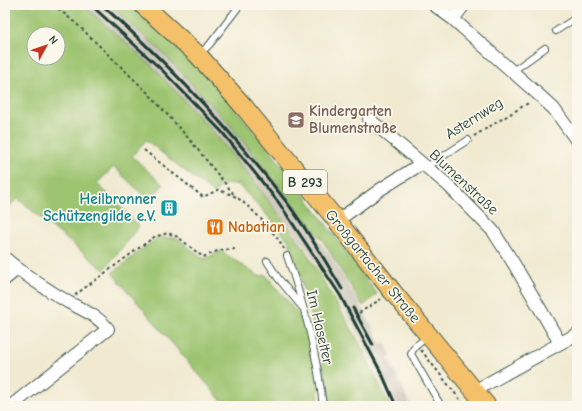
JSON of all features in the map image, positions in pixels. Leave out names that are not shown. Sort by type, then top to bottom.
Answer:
[{"type":"main road","name":"Großgartacher Straße","points":[[143,5],[198,55],[245,108],[392,291],[423,341],[474,390],[487,406]]},
{"type":"street","points":[[434,5],[453,19],[554,109],[577,141]]},
{"type":"street","points":[[453,19],[464,5]]},
{"type":"street","name":"Blumenstraße","points":[[369,119],[423,166],[449,186],[492,231],[514,264],[560,343]]},
{"type":"street","name":"Asternweg","points":[[337,221],[381,188],[423,166]]},
{"type":"street","points":[[5,258],[17,269],[67,301],[101,320],[108,329],[11,406]]},
{"type":"street","points":[[5,278],[17,269]]},
{"type":"street","points":[[474,390],[577,334]]},
{"type":"lane","points":[[198,55],[210,44],[240,5]]},
{"type":"lane","points":[[556,31],[577,17]]},
{"type":"lane","points":[[513,71],[545,48]]},
{"type":"lane","name":"Asternweg","points":[[423,166],[468,140]]},
{"type":"lane","name":"Im Haselter","points":[[287,256],[298,289],[316,360],[323,406]]},
{"type":"lane","points":[[267,261],[278,278],[303,309]]},
{"type":"lane","points":[[423,341],[412,350],[411,354],[441,406]]},
{"type":"path","points":[[54,5],[80,27],[149,94],[190,140],[236,197],[259,217],[279,239],[287,256]]},
{"type":"path","name":"Asternweg","points":[[468,140],[540,96]]},
{"type":"path","points":[[144,150],[204,197],[218,190],[236,197]]},
{"type":"path","points":[[79,292],[154,237],[168,233],[178,237],[203,257],[220,250],[236,249]]},
{"type":"path","points":[[359,313],[392,291]]},
{"type":"path","points":[[423,341],[465,406]]},
{"type":"path","points":[[404,402],[409,406]]},
{"type":"shaded area","points":[[83,5],[109,5],[162,52],[229,124],[288,197],[333,260],[361,306],[381,344],[385,342],[391,356],[388,358],[410,404],[408,406],[393,406],[358,334],[338,298],[308,250],[263,193],[215,134],[151,65]]},
{"type":"green space","points":[[5,5],[83,5],[151,65],[215,134],[263,193],[304,248],[357,338],[390,406],[329,406],[321,349],[289,241],[261,208],[237,184],[221,185],[214,194],[146,140],[132,156],[163,185],[149,201],[114,167],[97,183],[139,226],[104,270],[18,199],[5,209]]},
{"type":"green space","points":[[109,5],[139,5],[203,69],[290,175],[377,294],[363,306],[323,241],[229,124],[162,52]]},
{"type":"green space","points":[[158,237],[177,238],[204,259],[221,251],[258,276],[266,275],[299,315],[308,337],[312,350],[308,354],[311,353],[317,371],[319,406],[226,406],[112,273]]},
{"type":"railway","points":[[91,5],[162,70],[222,132],[279,203],[340,295],[383,376],[396,406]]},
{"type":"railway","points":[[102,5],[175,74],[243,148],[293,210],[315,243],[342,289]]},
{"type":"railway","points":[[353,308],[373,345]]},
{"type":"place","name":"Kindergarten Blumenstraße","points":[[296,120]]},
{"type":"place","name":"Heilbronner Schützengilde e.V.","points":[[169,208]]},
{"type":"place","name":"Nabatian","points":[[215,227]]}]
